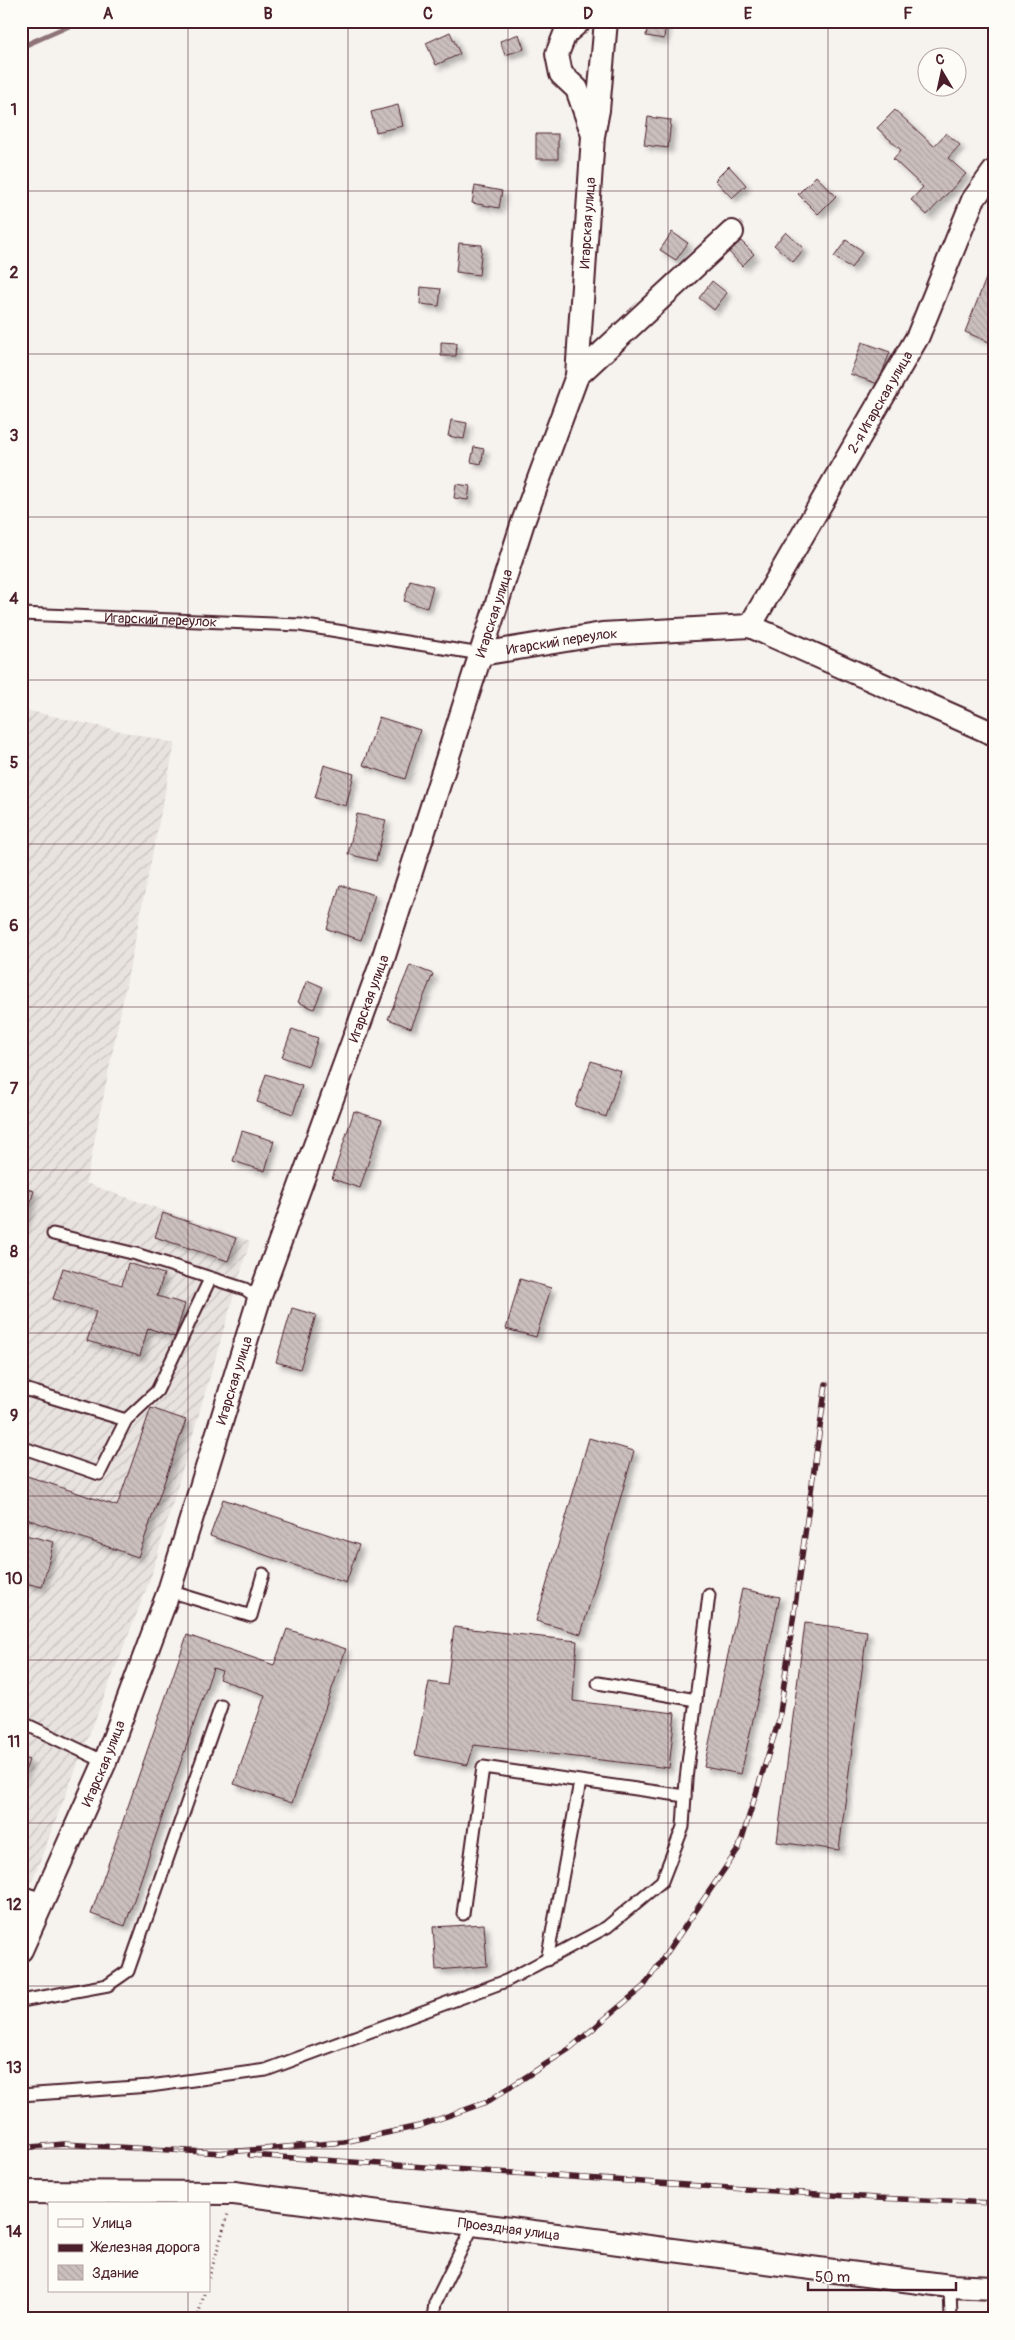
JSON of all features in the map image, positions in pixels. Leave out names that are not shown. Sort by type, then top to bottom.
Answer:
[{"type":"street","points":[[580,21],[565,34],[557,54],[561,74],[577,89],[593,136]]},
{"type":"street","name":"Игарская улица","points":[[21,1950],[105,1762],[169,1591],[259,1299],[382,959],[523,522],[577,376],[593,136],[598,110],[603,22]]},
{"type":"street","name":"2-я Игарская улица","points":[[750,626],[918,336],[973,200],[994,170]]},
{"type":"street","points":[[577,376],[732,232]]},
{"type":"street","name":"Игарский переулок","points":[[481,654],[602,634],[750,626],[994,734]]},
{"type":"street","name":"Проездная улица","points":[[21,2192],[234,2192],[950,2286],[994,2288]]},
{"type":"lane","name":"Игарский переулок","points":[[21,614],[300,625],[481,654]]},
{"type":"lane","points":[[53,1234],[136,1254],[245,1289],[259,1299]]},
{"type":"lane","points":[[21,1447],[99,1474],[126,1420],[157,1391],[210,1279]]},
{"type":"lane","points":[[21,1388],[126,1420]]},
{"type":"lane","points":[[169,1591],[251,1616],[263,1574]]},
{"type":"lane","points":[[21,2094],[150,2086],[266,2070],[506,1981],[607,1927],[662,1880],[683,1827],[684,1796],[709,1595]]},
{"type":"lane","points":[[598,1683],[696,1700]]},
{"type":"lane","points":[[21,2001],[108,1985],[128,1971],[221,1706]]},
{"type":"lane","points":[[21,1722],[105,1762]]},
{"type":"lane","points":[[463,1914],[483,1767],[684,1796]]},
{"type":"lane","points":[[547,1960],[580,1782]]},
{"type":"lane","points":[[21,1892],[43,1898]]},
{"type":"lane","points":[[433,2319],[435,2303],[474,2224]]},
{"type":"lane","points":[[950,2286],[951,2319]]},
{"type":"path","points":[[210,2275],[234,2192]]},
{"type":"path","points":[[197,2319],[205,2292]]},
{"type":"shaded area","points":[[21,709],[175,743],[86,1183],[250,1241],[150,1580],[21,1909]]},
{"type":"building","points":[[648,21],[666,21],[664,39],[646,36]]},
{"type":"building","points":[[450,32],[460,54],[436,65],[426,43]]},
{"type":"building","points":[[519,34],[524,49],[505,55],[500,41]]},
{"type":"building","points":[[398,105],[403,126],[376,132],[371,112]]},
{"type":"building","points":[[895,110],[934,146],[946,133],[960,145],[948,158],[966,174],[927,215],[911,200],[923,187],[893,159],[901,150],[877,128]]},
{"type":"building","points":[[648,117],[671,120],[668,148],[644,145]]},
{"type":"building","points":[[536,134],[558,134],[558,159],[536,159]]},
{"type":"building","points":[[729,166],[746,185],[732,198],[715,180]]},
{"type":"building","points":[[816,176],[836,196],[818,214],[798,194]]},
{"type":"building","points":[[475,186],[502,191],[499,208],[472,203]]},
{"type":"building","points":[[672,232],[688,243],[676,260],[660,250]]},
{"type":"building","points":[[786,232],[804,249],[793,262],[774,245]]},
{"type":"building","points":[[740,240],[754,254],[742,266],[728,251]]},
{"type":"building","points":[[846,240],[863,251],[851,268],[834,257]]},
{"type":"building","points":[[459,243],[482,245],[479,275],[456,272]]},
{"type":"building","points":[[994,258],[994,344],[965,332]]},
{"type":"building","points":[[712,281],[727,293],[714,310],[699,298]]},
{"type":"building","points":[[421,287],[441,289],[439,306],[420,304]]},
{"type":"building","points":[[441,342],[457,343],[456,356],[441,356]]},
{"type":"building","points":[[862,342],[890,352],[878,384],[850,374]]},
{"type":"building","points":[[451,420],[467,423],[464,439],[448,436]]},
{"type":"building","points":[[474,447],[484,449],[481,464],[471,462]]},
{"type":"building","points":[[456,484],[470,486],[468,500],[454,498]]},
{"type":"building","points":[[410,580],[433,586],[427,608],[404,601]]},
{"type":"building","points":[[379,717],[420,730],[405,779],[363,765]]},
{"type":"building","points":[[324,765],[354,774],[346,806],[315,798]]},
{"type":"building","points":[[357,814],[386,820],[376,861],[348,854]]},
{"type":"building","points":[[340,885],[375,895],[361,940],[327,929]]},
{"type":"building","points":[[410,965],[433,974],[411,1028],[388,1019]]},
{"type":"building","points":[[307,980],[323,987],[314,1009],[298,1002]]},
{"type":"building","points":[[292,1029],[318,1038],[308,1066],[282,1057]]},
{"type":"building","points":[[591,1061],[621,1071],[606,1117],[575,1106]]},
{"type":"building","points":[[266,1074],[302,1086],[293,1114],[257,1102]]},
{"type":"building","points":[[354,1111],[382,1120],[360,1188],[332,1179]]},
{"type":"building","points":[[242,1131],[274,1141],[265,1171],[233,1161]]},
{"type":"building","points":[[21,1187],[34,1191],[21,1233]]},
{"type":"building","points":[[163,1213],[236,1238],[228,1261],[155,1237]]},
{"type":"building","points":[[128,1263],[164,1274],[157,1296],[185,1304],[175,1337],[148,1328],[140,1356],[87,1341],[96,1311],[53,1299],[63,1268],[122,1285]]},
{"type":"building","points":[[520,1279],[551,1288],[536,1337],[506,1329]]},
{"type":"building","points":[[292,1308],[316,1315],[300,1369],[276,1362]]},
{"type":"building","points":[[151,1408],[186,1420],[138,1557],[21,1517],[21,1474],[117,1506]]},
{"type":"building","points":[[589,1438],[634,1451],[581,1634],[536,1621]]},
{"type":"building","points":[[223,1499],[359,1545],[346,1583],[210,1536]]},
{"type":"building","points":[[21,1534],[54,1542],[42,1587],[21,1582]]},
{"type":"building","points":[[742,1589],[780,1597],[741,1774],[704,1767]]},
{"type":"building","points":[[805,1623],[867,1631],[839,1850],[777,1842]]},
{"type":"building","points":[[454,1627],[577,1641],[573,1701],[675,1713],[669,1768],[474,1745],[468,1765],[415,1755],[429,1682],[447,1685]]},
{"type":"building","points":[[287,1629],[346,1649],[292,1803],[234,1784],[265,1695],[219,1679],[222,1671],[213,1668],[125,1926],[91,1914],[187,1635],[274,1665]]},
{"type":"building","points":[[21,1757],[29,1760],[21,1783]]},
{"type":"building","points":[[484,1924],[487,1966],[436,1970],[433,1927]]},
{"type":"waterway","points":[[21,47],[80,21]]},
{"type":"railway","points":[[217,2153],[344,2142],[419,2126],[487,2102],[569,2049],[644,1986],[739,1848],[779,1720],[826,1384]]},
{"type":"railway","points":[[21,2148],[64,2144],[223,2153]]},
{"type":"railway","points":[[250,2155],[876,2198],[994,2203]]}]
